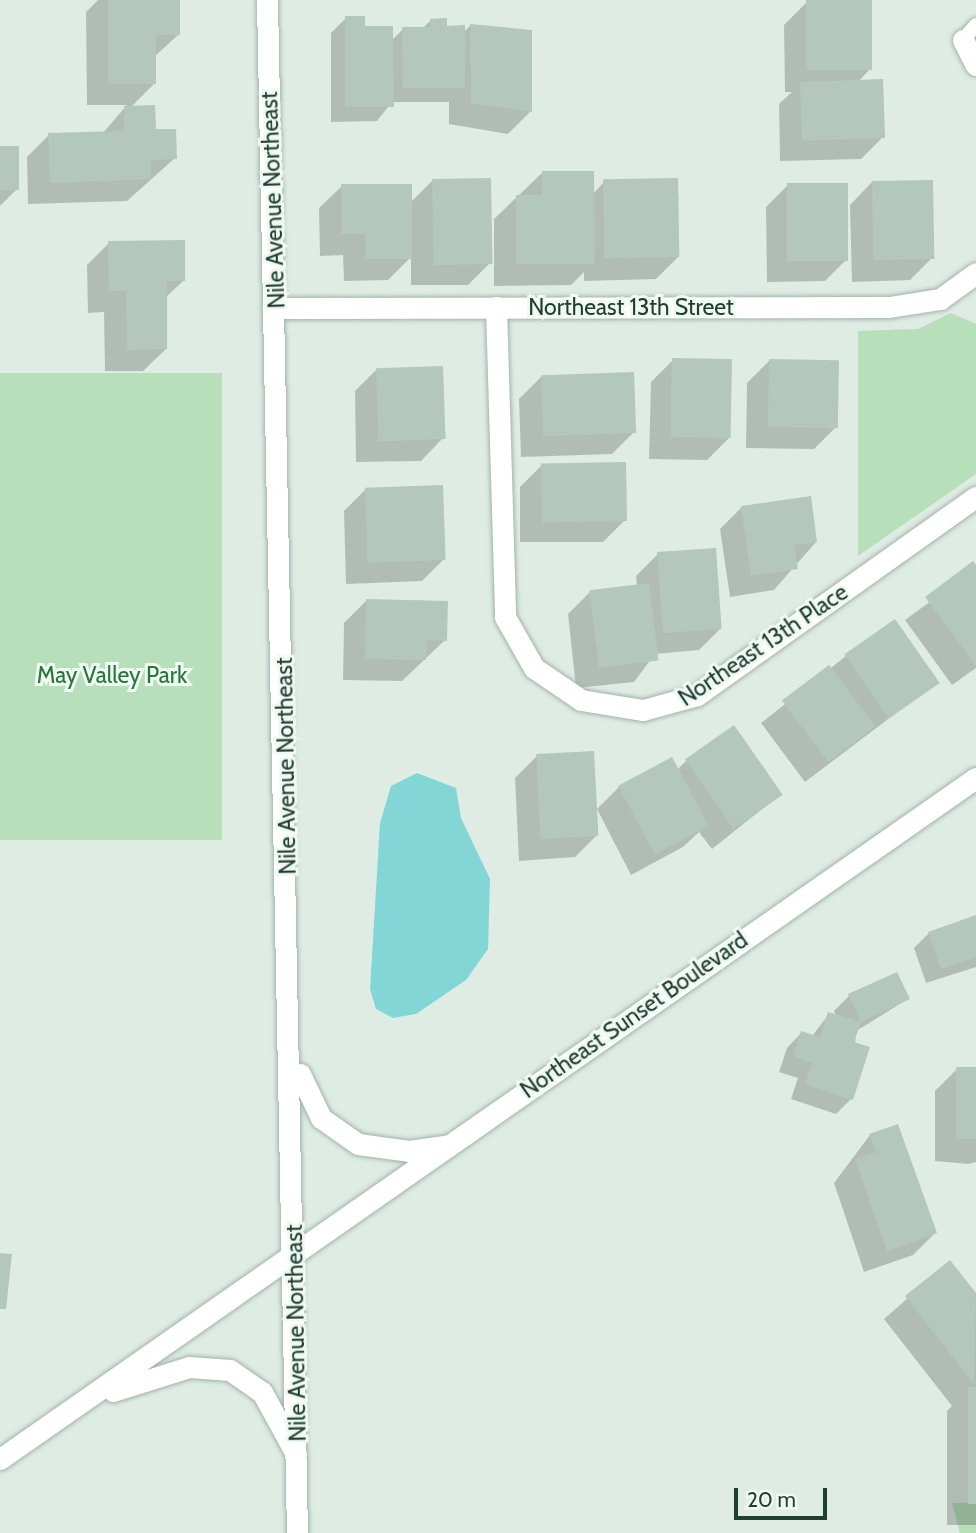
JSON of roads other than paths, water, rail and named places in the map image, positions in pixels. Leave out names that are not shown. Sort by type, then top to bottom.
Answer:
[{"type":"street","name":"Nile Avenue Northeast","points":[[267,0],[292,1041],[298,1533]]},
{"type":"street","points":[[970,32],[976,65]]},
{"type":"street","name":"Northeast 13th Street","points":[[276,308],[889,307],[940,299],[976,273]]},
{"type":"street","name":"Northeast 13th Place","points":[[496,307],[502,589],[505,617],[534,668],[550,684],[603,706],[674,706],[976,497]]},
{"type":"street","name":"Northeast Sunset Boulevard","points":[[94,1397],[296,1258],[569,1057],[976,778]]},
{"type":"street","points":[[292,1041],[307,1099],[340,1135],[380,1150],[454,1144]]},
{"type":"street","points":[[0,1459],[94,1397],[189,1367],[230,1370],[262,1392],[297,1456]]},
{"type":"water","points":[[417,773],[456,788],[461,818],[490,879],[488,949],[466,980],[416,1014],[393,1018],[376,1009],[370,989],[380,823],[391,786]]},
{"type":"park label","name":"May Valley Park","points":[[112,675]]}]
